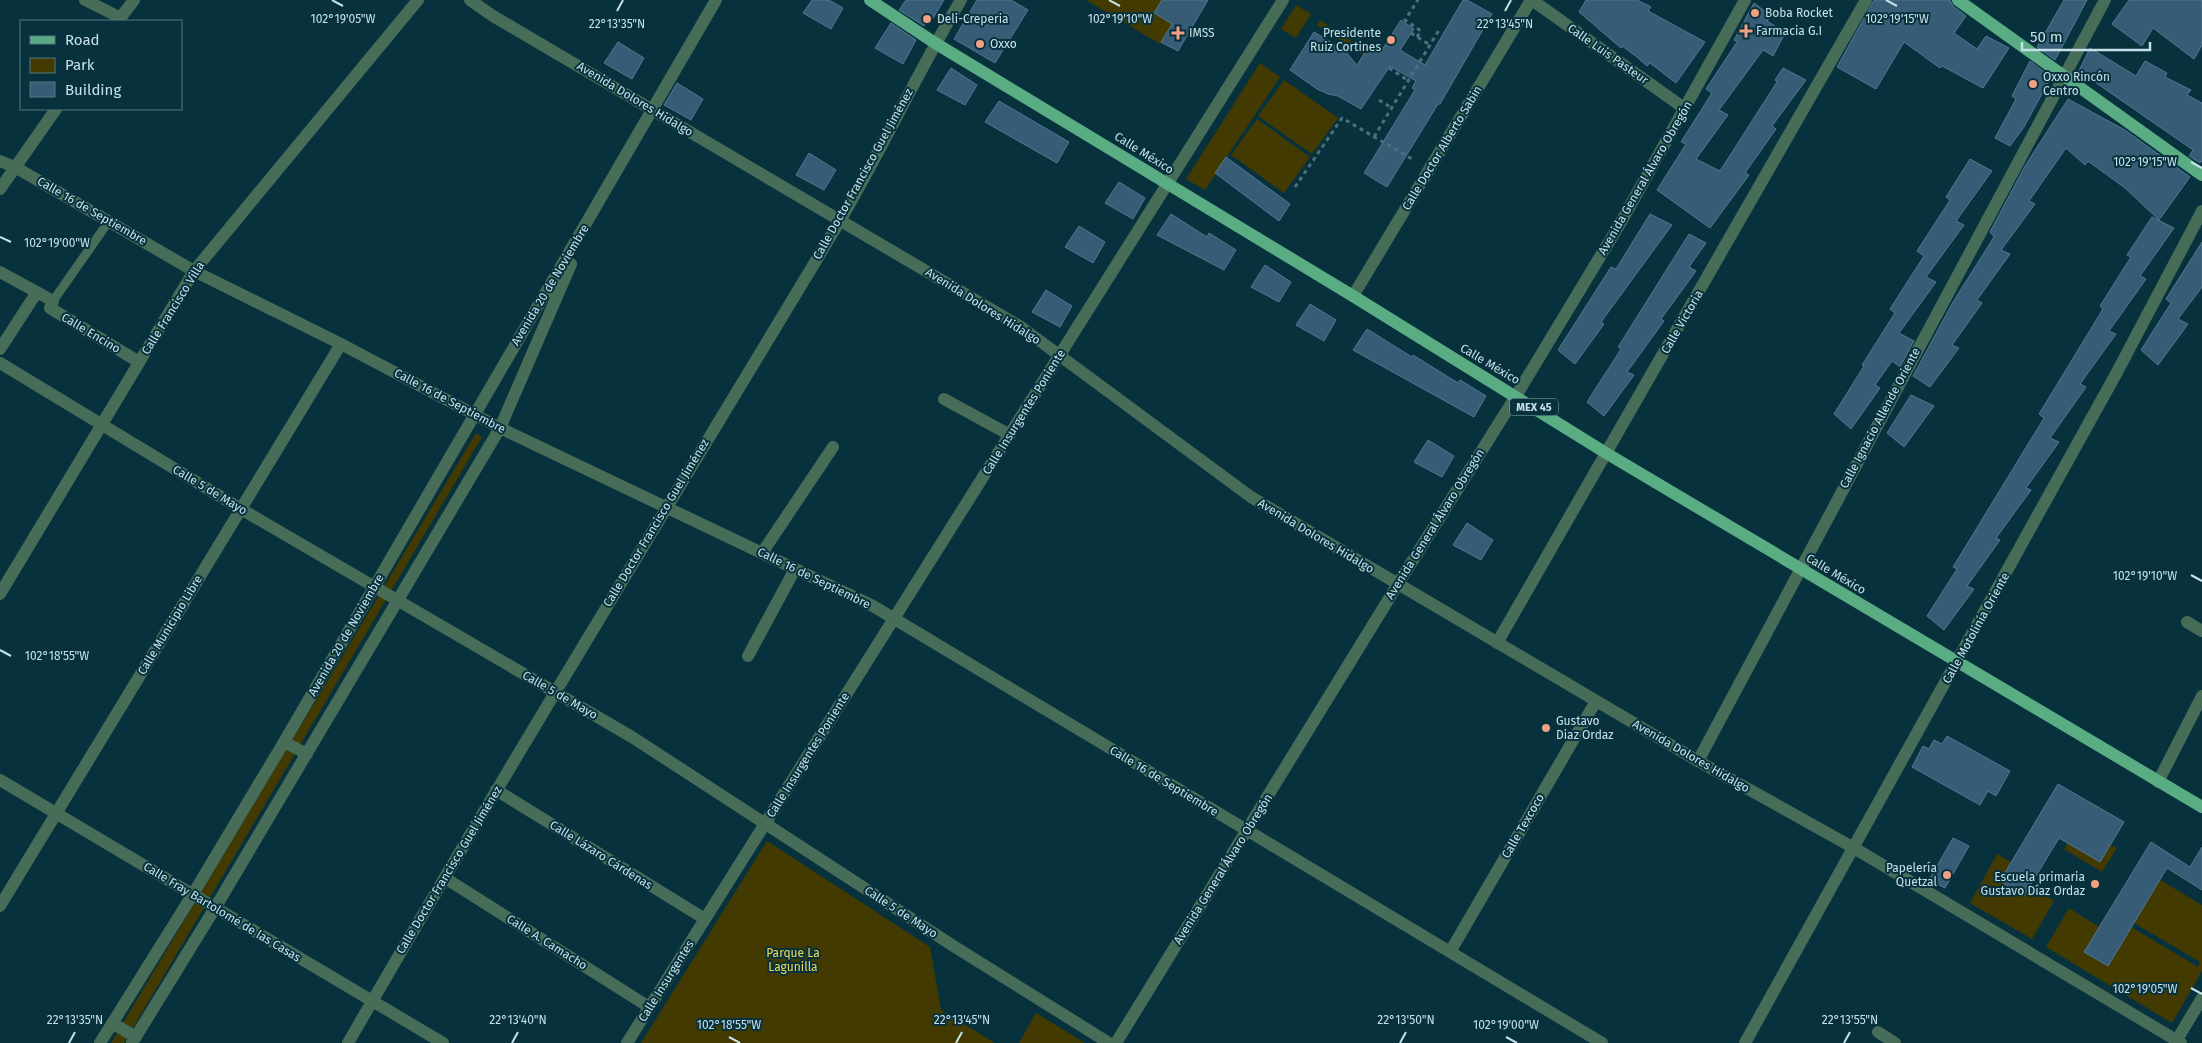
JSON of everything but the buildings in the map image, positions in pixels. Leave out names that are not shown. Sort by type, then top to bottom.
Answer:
[{"type":"main road","name":"Calle México","points":[[870,0],[935,43],[1353,296],[1606,453],[2202,807]]},
{"type":"main road","points":[[1958,0],[2202,176]]},
{"type":"street","points":[[85,0],[120,20],[134,0]]},
{"type":"street","name":"Calle Francisco Villa","points":[[0,594],[194,271],[418,0]]},
{"type":"street","name":"Avenida Dolores Hidalgo","points":[[470,0],[489,5],[652,109],[988,306],[1021,327],[1251,497],[1698,761],[1854,848],[2178,1042]]},
{"type":"street","points":[[592,214],[716,0]]},
{"type":"street","name":"Calle Doctor Francisco Guel Jiménez","points":[[348,1043],[554,692],[840,220],[935,43],[961,0]]},
{"type":"street","name":"Calle Insurgentes Poniente","points":[[705,919],[1282,0]]},
{"type":"street","name":"Calle Luis Pasteur","points":[[1531,0],[1684,108]]},
{"type":"street","name":"Calle Doctor Alberto Sabin","points":[[1353,296],[1531,0]]},
{"type":"street","name":"Avenida General Álvaro Obregón","points":[[1116,1043],[1398,584],[1516,396],[1620,222],[1745,0]]},
{"type":"street","name":"Calle Victoria","points":[[1496,643],[1866,0]]},
{"type":"street","name":"Calle Ignacio Allende Oriente","points":[[1698,761],[2105,0]]},
{"type":"street","points":[[0,189],[55,110]]},
{"type":"street","name":"Calle 16 de Septiembre","points":[[0,161],[15,167],[194,271],[341,344],[500,428],[894,618],[1602,1043]]},
{"type":"street","name":"Calle Motolinía Oriente","points":[[1746,1043],[1957,663],[2202,211]]},
{"type":"street","name":"Avenida 20 de Noviembre","points":[[100,1043],[193,894],[284,742],[592,214]]},
{"type":"street","name":"Avenida 20 de Noviembre","points":[[134,1040],[215,908],[500,428],[592,214]]},
{"type":"street","name":"Calle Encino","points":[[0,272],[54,301],[50,308],[139,362]]},
{"type":"street","points":[[0,349],[37,292]]},
{"type":"street","name":"Calle Municipio Libre","points":[[0,906],[341,344]]},
{"type":"street","name":"Calle 5 de Mayo","points":[[0,363],[241,509],[632,737],[954,947],[1109,1043]]},
{"type":"street","points":[[944,399],[1010,435]]},
{"type":"street","points":[[762,553],[832,447]]},
{"type":"street","points":[[748,656],[795,569]]},
{"type":"street","points":[[2187,622],[2202,632]]},
{"type":"street","points":[[2158,782],[2202,696]]},
{"type":"street","name":"Calle Texcoco","points":[[1450,952],[1596,701]]},
{"type":"street","points":[[284,742],[306,754]]},
{"type":"street","name":"Calle Fray Bartolomé de las Casas","points":[[0,780],[443,1043]]},
{"type":"street","name":"Calle Lázaro Cárdenas","points":[[496,790],[705,919]]},
{"type":"street","name":"Calle A. Camacho","points":[[445,878],[649,1007]]},
{"type":"street","name":"Calle Insurgentes","points":[[627,1043],[705,919]]},
{"type":"street","points":[[2178,1042],[2202,998]]},
{"type":"street","points":[[112,1023],[134,1040]]},
{"type":"street","points":[[1878,1032],[1895,1043]]},
{"type":"lane","points":[[54,301],[109,221]]},
{"type":"path","points":[[1417,37],[1421,30],[1405,20],[1418,0]]},
{"type":"path","points":[[1374,137],[1439,30]]},
{"type":"path","points":[[1411,33],[1430,45]]},
{"type":"path","points":[[1388,68],[1409,80]]},
{"type":"path","points":[[1379,100],[1392,108]]},
{"type":"path","points":[[1295,187],[1342,118],[1412,159]]},
{"type":"green space","points":[[1086,0],[1162,0],[1154,13],[1172,24],[1160,44]]},
{"type":"green space","points":[[1296,5],[1311,14],[1296,38],[1281,29]]},
{"type":"green space","points":[[1320,20],[1366,51],[1363,55],[1317,25]]},
{"type":"green space","points":[[1260,63],[1280,77],[1205,190],[1186,179]]},
{"type":"green space","points":[[1284,80],[1338,118],[1312,154],[1258,116]]},
{"type":"green space","points":[[1257,119],[1310,157],[1284,193],[1231,155]]},
{"type":"green space","points":[[476,433],[482,437],[124,1043],[111,1043]]},
{"type":"green space","points":[[2092,803],[2102,809],[2078,849],[2110,845],[2117,848],[2102,872],[2064,849]]},
{"type":"green space","name":"Parque La Lagunilla","points":[[767,841],[930,947],[941,1010],[995,1043],[641,1043]]},
{"type":"green space","points":[[1997,854],[2011,862],[2000,881],[2024,896],[2030,886],[2054,901],[2032,939],[1970,903]]},
{"type":"green space","points":[[2160,880],[2202,905],[2202,971],[2172,1023],[2046,947],[2069,908],[2099,927],[2085,952],[2108,966],[2131,927],[2198,967],[2200,962],[2134,923]]},
{"type":"green space","points":[[1036,1013],[1085,1043],[1019,1043]]},
{"type":"place","name":"Boba Rocket","points":[[1755,13]]},
{"type":"place","name":"Deli-Creperia","points":[[927,19]]},
{"type":"place","name":"Farmacia G.I","points":[[1746,31]]},
{"type":"place","name":"IMSS","points":[[1178,33]]},
{"type":"place","name":"Presidente Ruiz Cortines","points":[[1391,40]]},
{"type":"place","name":"Oxxo","points":[[980,44]]},
{"type":"place","name":"Oxxo Rincón Centro","points":[[2033,84]]},
{"type":"place","name":"Gustavo Diaz Ordaz","points":[[1546,728]]},
{"type":"place","name":"Papelería Quetzal","points":[[1947,875]]},
{"type":"place","name":"Escuela primaria Gustavo Díaz Ordaz","points":[[2095,884]]}]
